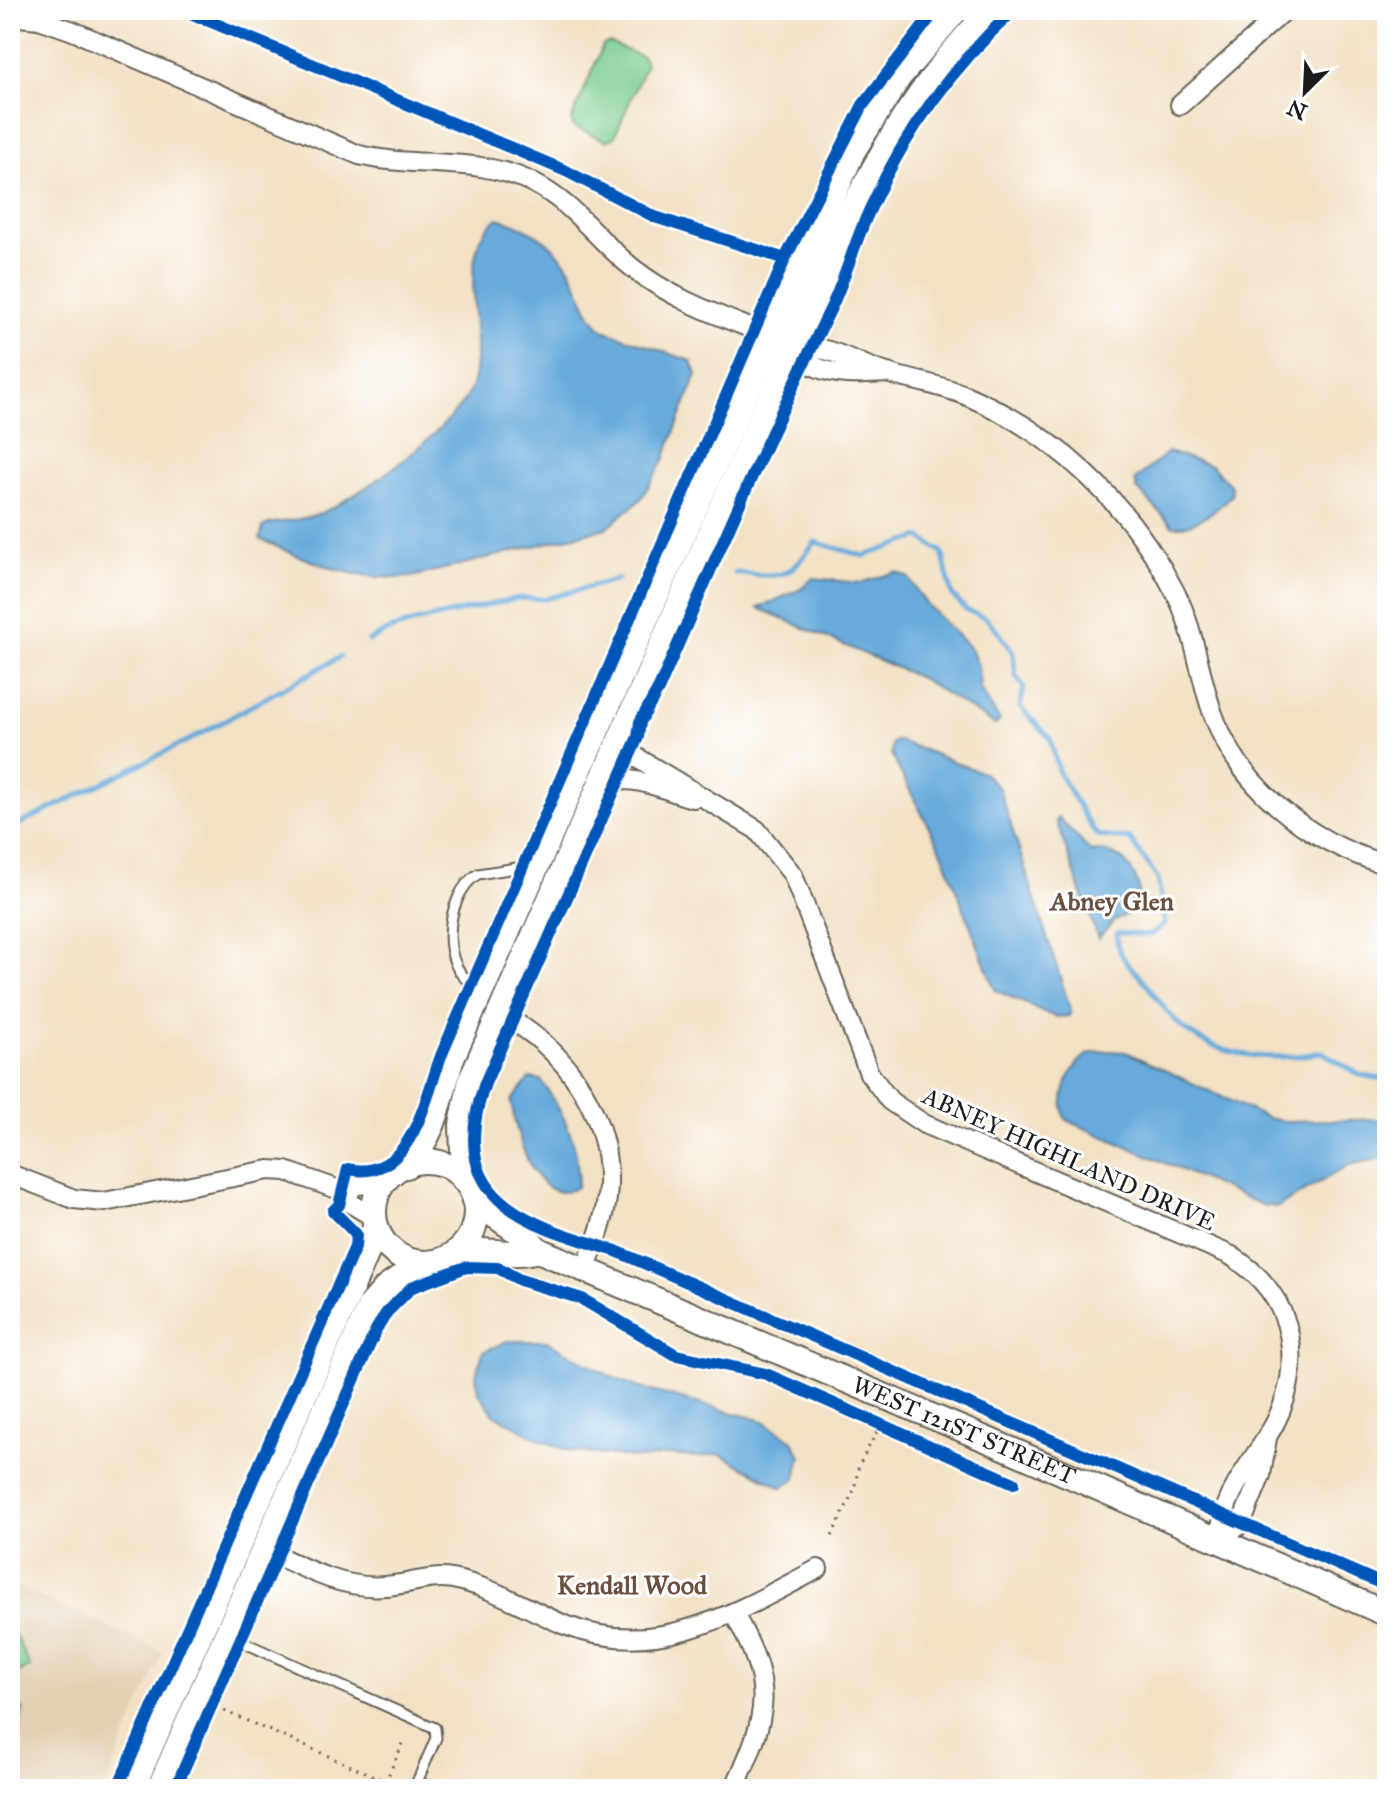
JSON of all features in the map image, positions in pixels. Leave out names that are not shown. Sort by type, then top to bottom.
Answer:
[{"type":"street","points":[[159,1789],[370,1306],[386,1288],[422,1263],[446,1259],[457,1252],[472,1232],[462,1125],[466,1097],[624,728],[862,132],[899,77],[956,10]]},
{"type":"street","points":[[132,1789],[372,1241],[377,1195],[384,1183],[406,1166],[432,1130],[451,1060],[537,865],[780,341],[885,145],[936,70],[991,10]]},
{"type":"street","points":[[1180,105],[1285,10]]},
{"type":"street","points":[[10,16],[39,19],[73,31],[359,155],[397,162],[474,165],[517,176],[574,210],[617,254],[652,282],[780,341],[825,347],[888,373],[942,387],[1016,420],[1057,448],[1108,495],[1174,590],[1222,736],[1252,781],[1293,819],[1324,838],[1387,865]]},
{"type":"street","name":"ABNEY HIGHLAND DRIVE","points":[[624,728],[626,742],[636,757],[757,830],[793,875],[869,1073],[902,1112],[938,1131],[1230,1255],[1257,1275],[1285,1314],[1291,1342],[1286,1393],[1268,1435],[1244,1466],[1221,1515],[1219,1541]]},
{"type":"street","name":"ABNEY HIGHLAND DRIVE","points":[[597,789],[609,780],[634,779],[719,805]]},
{"type":"street","points":[[499,1014],[532,1031],[557,1054],[595,1116],[604,1152],[607,1195],[598,1235],[585,1268]]},
{"type":"street","points":[[406,1166],[428,1162],[440,1164],[469,1190]]},
{"type":"street","points":[[10,1174],[84,1201],[121,1199],[269,1170],[286,1171],[348,1193]]},
{"type":"street","points":[[348,1193],[356,1185],[384,1183]]},
{"type":"street","name":"WEST 121ST STREET","points":[[469,1190],[508,1228],[529,1239],[538,1250],[1387,1614]]},
{"type":"street","points":[[348,1193],[350,1203],[375,1221],[395,1253],[422,1263]]},
{"type":"street","name":"WEST 121ST STREET","points":[[457,1252],[480,1248],[523,1255],[538,1250]]},
{"type":"street","points":[[264,1549],[313,1572],[359,1585],[454,1579],[580,1630],[612,1636],[669,1635],[707,1626],[818,1569]]},
{"type":"street","points":[[734,1614],[755,1654],[764,1684],[756,1740],[734,1789]]},
{"type":"lane","points":[[483,988],[460,977],[455,968],[452,930],[460,897],[478,874],[537,865]]},
{"type":"lane","points":[[227,1635],[435,1728],[436,1738],[416,1785],[434,1789]]},
{"type":"path","points":[[866,1418],[894,1430]]},
{"type":"path","points":[[832,1536],[854,1490],[859,1465],[881,1424]]},
{"type":"path","points":[[205,1719],[217,1693]]},
{"type":"path","points":[[212,1705],[386,1781]]},
{"type":"path","points":[[382,1789],[405,1739]]},
{"type":"shaded area","points":[[10,1583],[163,1652],[103,1789],[10,1789]]},
{"type":"green space","points":[[610,43],[643,57],[646,64],[614,138],[606,141],[574,127],[571,121],[603,45]]},
{"type":"green space","points":[[10,1624],[30,1667],[10,1677]]},
{"type":"green space","points":[[10,1706],[23,1709],[11,1782],[10,1781]]},
{"type":"water","points":[[498,218],[536,234],[556,251],[572,273],[591,315],[603,330],[691,361],[697,374],[664,460],[640,500],[606,528],[412,577],[353,573],[315,562],[260,539],[263,527],[268,524],[316,515],[356,494],[430,438],[465,399],[473,382],[476,363],[473,272],[484,233]]},
{"type":"water","points":[[1168,452],[1211,465],[1231,486],[1232,495],[1197,521],[1173,526],[1137,489],[1135,480]]},
{"type":"water","points":[[896,572],[908,577],[926,604],[970,648],[978,665],[980,689],[1000,721],[995,725],[920,678],[758,608],[801,589],[813,578],[860,583]]},
{"type":"water","points":[[897,740],[984,773],[999,788],[1071,1011],[1069,1016],[1055,1017],[995,990],[943,854],[891,754],[892,743]]},
{"type":"water","points":[[1058,817],[1091,852],[1113,854],[1129,867],[1135,877],[1139,898],[1137,908],[1113,922],[1098,939],[1056,821]]},
{"type":"water","points":[[1126,1052],[1267,1118],[1283,1121],[1387,1119],[1387,1157],[1349,1165],[1278,1207],[1262,1205],[1066,1120],[1063,1112],[1064,1093],[1076,1065],[1090,1054]]},
{"type":"water","points":[[530,1078],[541,1080],[569,1130],[577,1158],[577,1187],[562,1192],[550,1188],[539,1179],[530,1164],[517,1130],[511,1101]]},
{"type":"water","points":[[507,1341],[547,1341],[612,1377],[640,1388],[764,1421],[793,1441],[801,1456],[796,1478],[782,1488],[720,1454],[698,1457],[665,1455],[642,1459],[571,1451],[541,1440],[494,1414],[479,1393],[476,1375],[483,1352]]},
{"type":"waterway","points":[[735,573],[782,574],[797,564],[815,542],[864,556],[920,537],[942,552],[952,595],[966,610],[986,618],[1013,652],[1016,676],[1024,687],[1020,707],[1050,738],[1059,774],[1092,828],[1098,836],[1130,839],[1158,879],[1165,924],[1151,935],[1117,933],[1117,940],[1124,958],[1169,1013],[1188,1032],[1223,1049],[1242,1054],[1283,1057],[1322,1052],[1360,1075],[1387,1080]]},
{"type":"waterway","points":[[369,641],[389,630],[419,621],[518,598],[545,599],[618,579]]},
{"type":"waterway","points":[[10,829],[193,738],[340,657]]},
{"type":"cycle path","points":[[183,10],[566,171],[655,217],[785,259]]},
{"type":"cycle path","points":[[117,1789],[355,1247],[356,1234],[333,1211],[339,1205],[348,1169],[369,1170],[387,1163],[401,1151],[412,1134],[441,1056],[785,259],[863,105],[936,10]]},
{"type":"cycle path","points":[[1014,10],[971,53],[933,100],[885,177],[860,231],[835,299],[763,452],[659,688],[640,722],[638,737],[485,1083],[475,1123],[475,1155],[484,1181],[501,1201],[523,1217],[551,1230],[616,1251],[1387,1586]]},
{"type":"cycle path","points":[[175,1789],[376,1330],[387,1312],[412,1287],[466,1267],[498,1268],[520,1280],[582,1299],[676,1355],[766,1374],[1014,1483]]},
{"type":"district","name":"Abney Glen","points":[[1112,901]]},
{"type":"district","name":"Kendall Wood","points":[[632,1585]]}]
